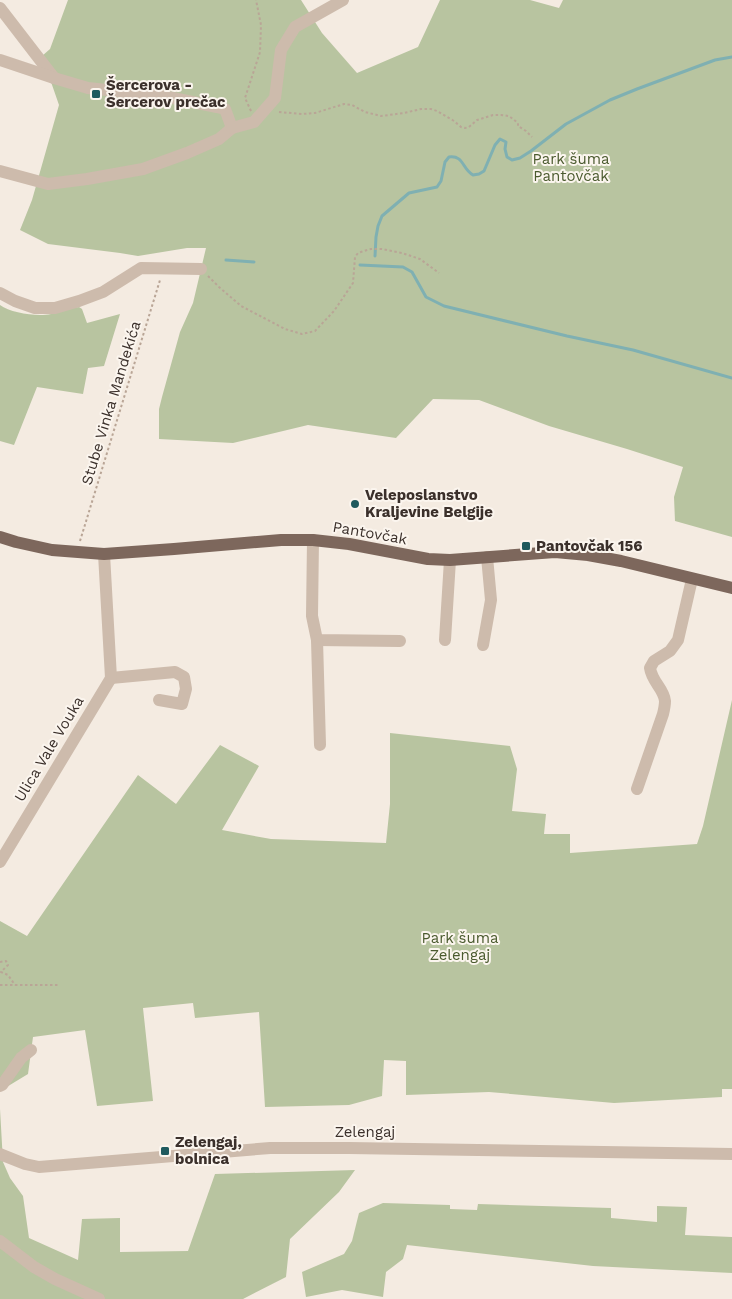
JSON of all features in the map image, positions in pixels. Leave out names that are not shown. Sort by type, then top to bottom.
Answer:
[{"type":"main road","name":"Pantovčak","points":[[0,537],[52,550],[104,554],[281,540],[313,540],[349,544],[428,560],[555,552],[588,555],[620,561],[732,588]]},
{"type":"street","points":[[0,171],[48,184],[144,169],[219,139],[232,128],[254,122],[275,98],[282,50],[295,27],[343,0]]},
{"type":"street","points":[[0,8],[54,78]]},
{"type":"street","points":[[0,60],[88,88],[163,96],[217,107],[226,110],[232,128]]},
{"type":"street","points":[[0,293],[35,308],[55,308],[103,292],[141,268],[201,269]]},
{"type":"street","points":[[313,540],[312,616],[318,640],[320,745]]},
{"type":"street","points":[[104,554],[111,678],[176,672],[184,677],[186,689],[182,704],[159,700]]},
{"type":"street","points":[[483,645],[491,600],[487,557]]},
{"type":"street","points":[[445,640],[450,560]]},
{"type":"street","points":[[637,788],[663,714],[665,701],[663,692],[651,676],[650,668],[654,661],[670,651],[678,640],[692,579]]},
{"type":"street","points":[[318,640],[400,641]]},
{"type":"street","name":"Ulica Vale Vouka","points":[[0,862],[111,678]]},
{"type":"street","points":[[0,1086],[21,1058],[31,1050]]},
{"type":"street","name":"Zelengaj","points":[[0,1154],[39,1167],[270,1148],[732,1154]]},
{"type":"street","points":[[0,1241],[34,1267],[99,1299]]},
{"type":"path","points":[[256,0],[261,25],[260,52],[245,98],[249,109],[255,114],[268,112],[315,113],[344,104],[352,105],[365,112],[381,116],[431,109],[454,120],[461,127],[465,128],[477,120],[501,114],[509,116],[532,137]]},
{"type":"path","points":[[201,269],[241,306],[285,329],[302,334],[315,331],[334,311],[352,283],[355,257],[364,251],[380,249],[402,253],[420,259],[439,273]]},
{"type":"path","name":"Stube Vinka Mandekića","points":[[79,545],[164,268]]},
{"type":"path","points":[[0,962],[6,962],[8,965],[1,972],[8,975],[15,985]]},
{"type":"path","points":[[0,985],[58,985]]},
{"type":"green space","name":"Park šuma Pantovčak","points":[[68,0],[301,0],[322,33],[357,73],[418,47],[440,0],[530,0],[559,8],[563,0],[732,0],[732,537],[675,521],[674,497],[683,467],[549,426],[479,400],[433,399],[396,438],[308,425],[233,443],[159,439],[159,409],[180,332],[193,303],[206,248],[187,248],[138,256],[48,244],[20,230],[32,200],[59,105],[42,56],[50,49]]},
{"type":"green space","points":[[0,305],[24,314],[39,315],[79,307],[82,309],[87,323],[120,314],[104,366],[88,368],[83,394],[37,387],[14,445],[0,441]]},
{"type":"green space","name":"Park šuma Zelengaj","points":[[732,700],[732,1089],[722,1089],[722,1097],[614,1103],[489,1092],[406,1095],[406,1061],[384,1060],[382,1096],[349,1105],[265,1107],[259,1012],[195,1018],[193,1003],[143,1008],[153,1101],[97,1106],[85,1030],[33,1037],[28,1074],[0,1091],[0,921],[27,936],[138,775],[176,804],[220,745],[259,766],[222,830],[271,839],[386,843],[390,804],[390,733],[510,746],[517,769],[512,811],[546,814],[544,834],[570,834],[570,853],[697,844],[703,826]]},
{"type":"green space","points":[[0,1109],[3,1162],[10,1178],[23,1196],[29,1238],[78,1260],[82,1219],[120,1218],[120,1252],[188,1251],[215,1174],[355,1170],[339,1192],[290,1239],[286,1277],[243,1299],[0,1299]]},
{"type":"green space","points":[[383,1203],[450,1205],[450,1209],[477,1210],[478,1204],[611,1208],[611,1218],[657,1222],[657,1206],[687,1207],[685,1235],[732,1237],[732,1273],[593,1266],[407,1245],[403,1259],[386,1272],[383,1297],[342,1290],[306,1297],[302,1272],[344,1254],[352,1241],[359,1213]]},
{"type":"waterway","points":[[375,256],[376,237],[382,216],[409,193],[437,187],[441,181],[445,162],[449,157],[458,158],[473,175],[479,174],[484,171],[495,145],[500,139],[506,142],[507,157],[512,160],[520,158],[566,124],[610,100],[715,60],[732,57]]},
{"type":"waterway","points":[[226,260],[254,262]]},
{"type":"waterway","points":[[360,265],[403,267],[412,272],[426,297],[444,306],[633,350],[732,378]]},
{"type":"place","name":"Šercerova - Šercerov prečac","points":[[96,94]]},
{"type":"place","name":"Veleposlanstvo Kraljevine Belgije","points":[[355,504]]},
{"type":"place","name":"Pantovčak 156","points":[[526,546]]},
{"type":"place","name":"Zelengaj, bolnica","points":[[165,1151]]}]
